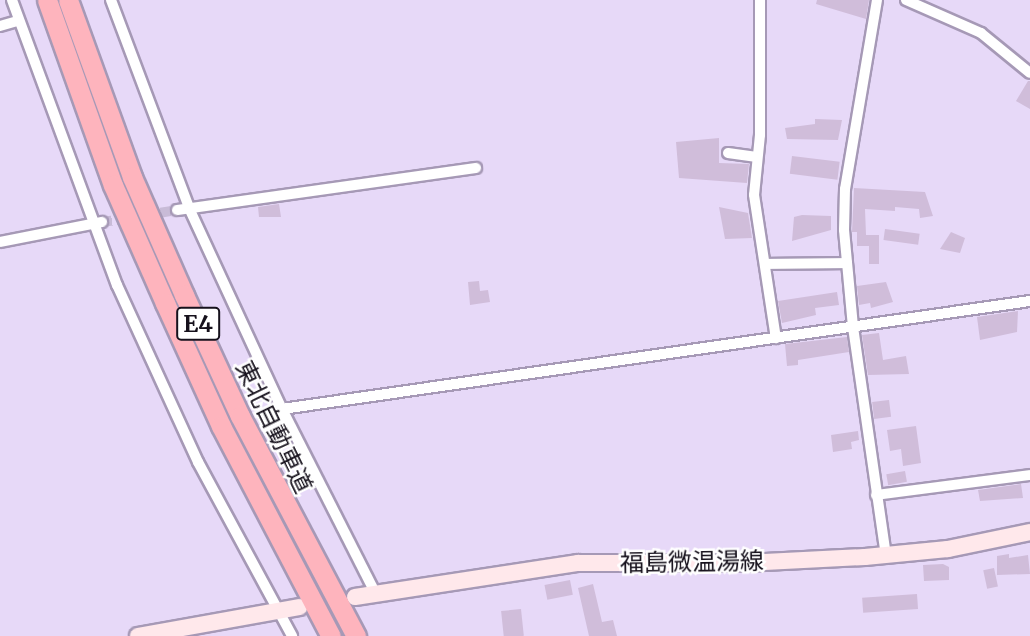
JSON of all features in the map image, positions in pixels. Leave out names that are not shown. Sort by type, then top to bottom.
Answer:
[{"type":"highway","name":"東北自動車道","points":[[47,0],[113,184],[171,316],[221,426],[331,636]]},
{"type":"highway","name":"東北自動車道","points":[[68,0],[132,177],[184,295],[240,416],[356,636]]},
{"type":"main road","name":"福島微温湯線","points":[[355,597],[578,563],[745,563],[886,555],[948,549],[1030,531]]},
{"type":"main road","points":[[138,636],[299,607]]},
{"type":"street","points":[[12,0],[17,21],[97,223],[198,462],[292,636]]},
{"type":"street","points":[[111,0],[183,209],[376,594]]},
{"type":"street","points":[[760,0],[754,195],[776,338]]},
{"type":"street","points":[[877,0],[845,189],[847,263],[853,327],[886,555]]},
{"type":"street","points":[[906,0],[981,33],[1030,73]]},
{"type":"street","points":[[0,26],[17,21]]},
{"type":"street","points":[[728,153],[757,157]]},
{"type":"street","points":[[183,209],[476,168]]},
{"type":"street","points":[[0,242],[97,223]]},
{"type":"street","points":[[765,264],[847,263]]},
{"type":"street","points":[[282,408],[1030,300]]},
{"type":"street","points":[[876,495],[1030,475]]},
{"type":"building","points":[[817,0],[869,0],[866,19],[816,4]]},
{"type":"building","points":[[1030,81],[1030,109],[1016,101]]},
{"type":"building","points":[[815,119],[842,120],[838,140],[787,139],[785,128],[815,124]]},
{"type":"building","points":[[719,138],[719,163],[749,164],[747,183],[679,178],[676,142]]},
{"type":"building","points":[[792,156],[840,162],[837,180],[790,174]]},
{"type":"building","points":[[854,188],[925,192],[933,216],[920,218],[919,209],[865,209],[866,235],[879,235],[879,264],[869,264],[869,246],[857,246],[857,232],[852,232]]},
{"type":"building","points":[[279,204],[281,217],[259,217],[258,207]]},
{"type":"building","points":[[719,207],[748,213],[752,238],[725,239]]},
{"type":"building","points":[[831,216],[831,230],[792,241],[794,217]]},
{"type":"building","points":[[885,229],[920,234],[918,245],[883,240]]},
{"type":"building","points":[[951,232],[965,238],[960,253],[940,249]]},
{"type":"building","points":[[479,281],[480,291],[488,290],[490,302],[470,305],[468,282]]},
{"type":"building","points":[[886,282],[893,302],[871,308],[870,303],[859,305],[857,286]]},
{"type":"building","points":[[837,292],[839,305],[815,308],[816,315],[782,323],[778,301]]},
{"type":"building","points":[[1018,311],[1017,332],[980,340],[977,317]]},
{"type":"building","points":[[879,333],[883,360],[906,356],[909,374],[868,375],[862,335]]},
{"type":"building","points":[[847,337],[849,352],[798,360],[798,365],[787,366],[785,344]]},
{"type":"building","points":[[889,400],[891,417],[874,419],[872,402]]},
{"type":"building","points":[[916,426],[921,463],[903,466],[901,449],[890,451],[887,430]]},
{"type":"building","points":[[858,431],[859,440],[851,442],[852,449],[833,452],[831,435]]},
{"type":"building","points":[[905,471],[907,482],[888,485],[886,474]]},
{"type":"building","points":[[1021,484],[1023,498],[980,501],[978,490]]},
{"type":"building","points":[[1009,554],[1009,558],[1028,555],[1030,574],[997,575],[997,556]]},
{"type":"building","points":[[943,564],[949,567],[949,580],[924,581],[923,565]]},
{"type":"building","points":[[994,568],[998,587],[987,589],[983,570]]},
{"type":"building","points":[[570,580],[573,595],[547,600],[544,585]]},
{"type":"building","points":[[593,584],[602,622],[613,620],[617,636],[589,636],[578,588]]},
{"type":"building","points":[[917,594],[918,609],[863,613],[862,598]]},
{"type":"building","points":[[521,609],[524,636],[504,636],[501,611]]},
{"type":"tunnel","points":[[146,215],[177,210]]},
{"type":"tunnel","points":[[102,222],[130,218]]}]
